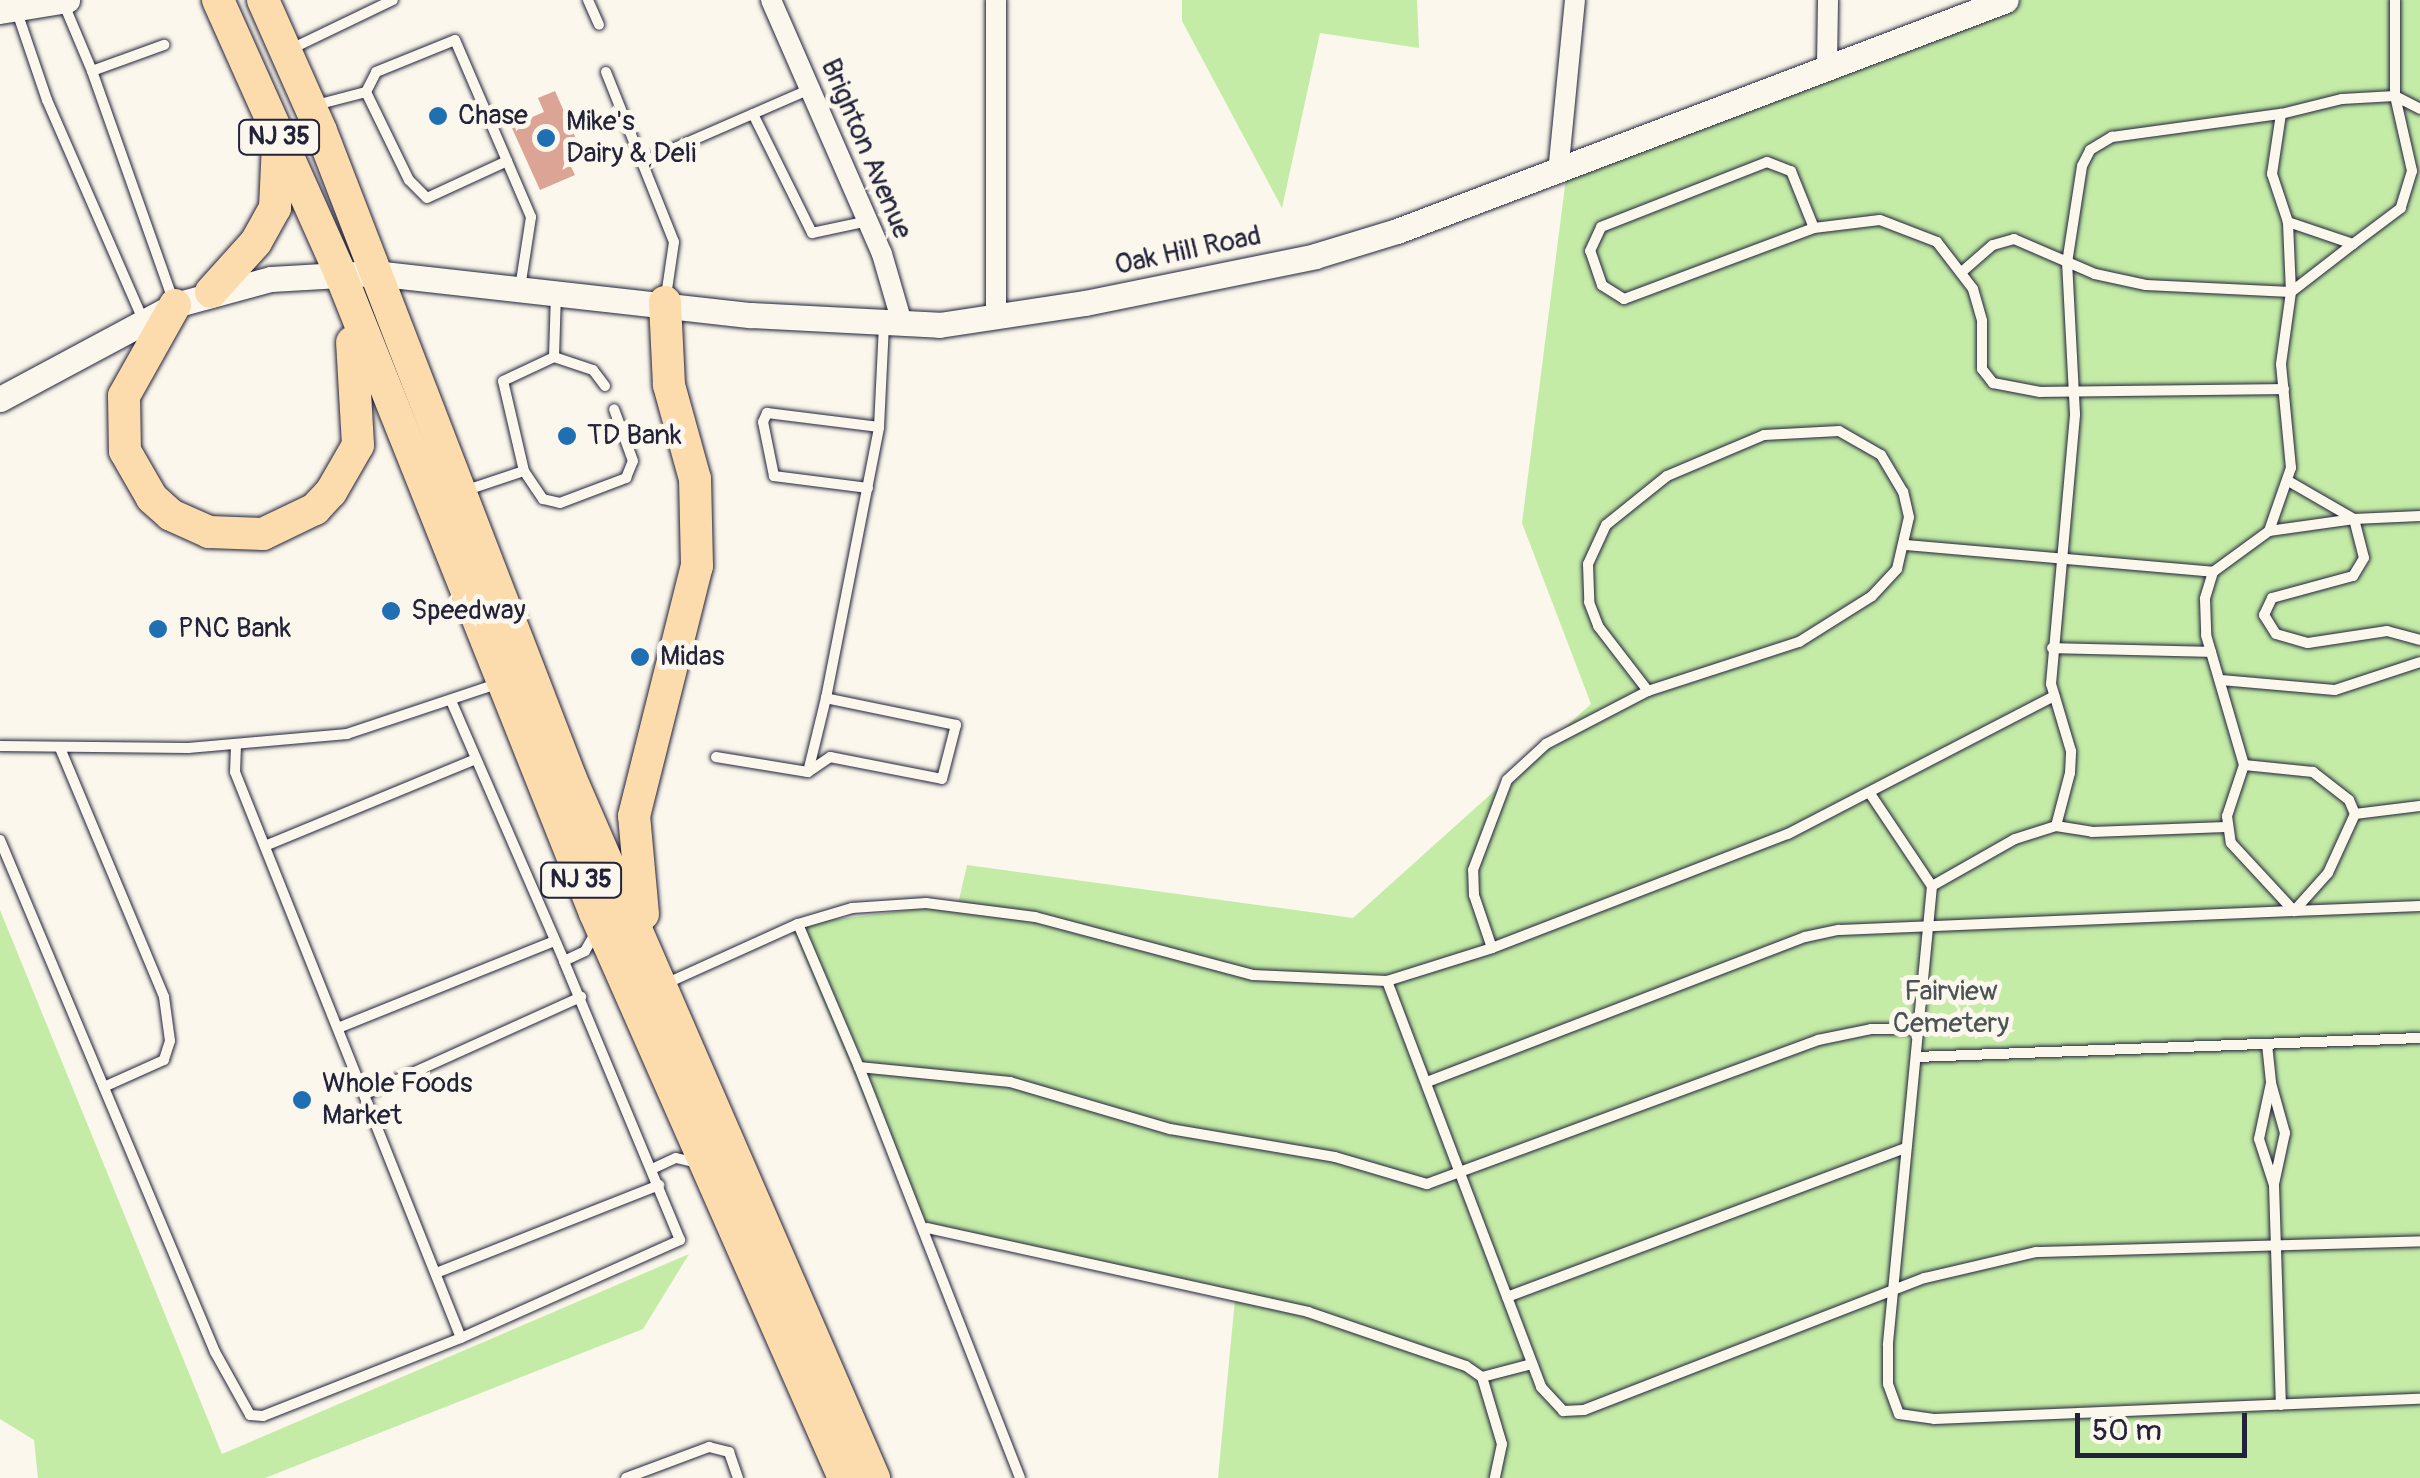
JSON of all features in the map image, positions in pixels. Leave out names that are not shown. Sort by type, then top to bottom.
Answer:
[{"type":"highway","name":"NJ 35","points":[[218,0],[340,274],[499,683],[595,913],[844,1478]]},
{"type":"highway","name":"NJ 35","points":[[263,0],[310,107],[458,493],[660,986],[874,1478]]},
{"type":"highway","points":[[211,292],[256,242],[275,208],[278,135]]},
{"type":"highway","points":[[175,306],[124,396],[130,466],[152,498],[181,520],[209,532],[263,534],[315,510],[358,445],[358,382],[340,274]]},
{"type":"highway","points":[[660,986],[635,882],[634,816],[689,612],[699,513],[669,385],[666,302]]},
{"type":"street","points":[[8,10],[64,0]]},
{"type":"street","name":"Brighton Avenue","points":[[772,0],[868,221],[893,323]]},
{"type":"street","points":[[996,0],[996,318]]},
{"type":"street","points":[[1558,173],[1575,0]]},
{"type":"street","points":[[1828,0],[1828,66]]},
{"type":"street","name":"Oak Hill Road","points":[[340,274],[374,274],[893,323],[996,318],[1315,256],[1558,173],[2006,0]]},
{"type":"street","points":[[0,399],[175,306],[211,292],[340,274]]},
{"type":"lane","points":[[64,0],[175,306]]},
{"type":"lane","points":[[286,52],[393,0]]},
{"type":"lane","points":[[588,0],[599,25]]},
{"type":"lane","points":[[1964,270],[2006,238],[2067,262],[2167,288],[2291,292],[2397,213],[2410,187],[2410,146],[2395,96],[2395,0]]},
{"type":"lane","points":[[8,10],[144,322]]},
{"type":"lane","points":[[310,107],[366,92],[376,72],[455,40],[531,218],[520,289]]},
{"type":"lane","points":[[92,71],[164,46]]},
{"type":"lane","points":[[606,72],[647,160],[674,242],[666,302]]},
{"type":"lane","points":[[647,160],[810,89]]},
{"type":"lane","points":[[366,92],[408,180],[427,198],[508,161]]},
{"type":"lane","points":[[2056,826],[2071,751],[2054,696],[2052,648],[2074,388],[2067,262],[2090,150],[2112,137],[2281,114],[2342,99],[2395,96],[2420,109]]},
{"type":"lane","points":[[753,114],[812,234],[868,221]]},
{"type":"lane","points":[[2269,531],[2290,482],[2281,364],[2291,292],[2288,222],[2272,174],[2281,114]]},
{"type":"lane","points":[[1814,228],[1790,171],[1767,162],[1609,222],[1594,235],[1590,251],[1602,285],[1624,299],[1836,220],[1908,226],[1936,242],[1964,270],[1982,321],[1986,378],[2015,390],[2284,389]]},
{"type":"lane","points":[[2288,222],[2353,244]]},
{"type":"lane","points":[[554,358],[556,294]]},
{"type":"lane","points":[[808,772],[868,488],[893,323]]},
{"type":"lane","points":[[605,386],[593,370],[554,358],[500,384],[524,471],[543,499],[560,504],[626,478],[632,461],[614,409]]},
{"type":"lane","points":[[868,488],[774,476],[763,422],[767,413],[878,427]]},
{"type":"lane","points":[[1492,948],[1474,895],[1474,870],[1506,780],[1546,744],[1648,691],[1768,656],[1826,628],[1872,596],[1897,569],[1906,545],[1909,517],[1892,468],[1839,431],[1764,436],[1666,476],[1606,525],[1592,548],[1586,580],[1598,626],[1648,691]]},
{"type":"lane","points":[[458,493],[524,471]]},
{"type":"lane","points":[[2290,482],[2354,519]]},
{"type":"lane","points":[[2294,910],[2241,859],[2226,827],[2244,765],[2211,652],[2205,599],[2213,572],[2269,531],[2354,519],[2420,516]]},
{"type":"lane","points":[[2354,519],[2360,569],[2272,598],[2267,625],[2288,640],[2308,642],[2387,631],[2420,640]]},
{"type":"lane","points":[[1906,545],[2213,572]]},
{"type":"lane","points":[[2052,648],[2211,652]]},
{"type":"lane","points":[[2221,680],[2335,690],[2420,662]]},
{"type":"lane","points":[[0,746],[236,745],[347,734],[452,703],[499,683]]},
{"type":"lane","points":[[660,986],[798,924],[896,903],[979,907],[1253,975],[1388,981],[1492,948],[1871,795],[2054,696]]},
{"type":"lane","points":[[716,757],[808,772],[830,758],[942,780],[956,725],[826,698]]},
{"type":"lane","points":[[0,840],[215,1352],[250,1414],[263,1416],[461,1338],[680,1240],[581,997],[452,703]]},
{"type":"lane","points":[[236,745],[235,772],[368,1093],[461,1338]]},
{"type":"lane","points":[[60,748],[164,997],[170,1040],[164,1060],[104,1088]]},
{"type":"lane","points":[[265,846],[476,759]]},
{"type":"lane","points":[[2244,765],[2312,772],[2331,782],[2355,814]]},
{"type":"lane","points":[[1871,795],[1932,886],[1894,1290],[1888,1384],[1892,1404],[1911,1418],[2420,1399]]},
{"type":"lane","points":[[2355,814],[2420,806]]},
{"type":"lane","points":[[2294,910],[2328,873],[2355,814]]},
{"type":"lane","points":[[1932,886],[2015,839],[2056,826],[2092,832],[2226,827]]},
{"type":"lane","points":[[1427,1082],[1805,937],[1926,926],[2420,906]]},
{"type":"lane","points":[[564,961],[585,951],[595,932],[595,913]]},
{"type":"lane","points":[[798,924],[927,1228],[943,1291],[1020,1478]]},
{"type":"lane","points":[[338,1028],[554,941]]},
{"type":"lane","points":[[585,951],[618,965]]},
{"type":"lane","points":[[1388,981],[1532,1364],[1550,1402],[1572,1414],[1894,1290],[2036,1252],[2420,1241]]},
{"type":"lane","points":[[368,1093],[581,997]]},
{"type":"lane","points":[[860,1067],[1010,1082],[1170,1128],[1335,1158],[1418,1183],[1460,1172],[1818,1040],[1871,1029],[1917,1029]]},
{"type":"lane","points":[[1916,1057],[2420,1038]]},
{"type":"lane","points":[[2268,1044],[2271,1083],[2284,1133],[2274,1185],[2281,1405]]},
{"type":"lane","points":[[2271,1083],[2260,1139],[2274,1185]]},
{"type":"lane","points":[[652,1168],[676,1158],[684,1145],[684,1116]]},
{"type":"lane","points":[[1507,1296],[1905,1148]]},
{"type":"lane","points":[[676,1158],[700,1164],[711,1176]]},
{"type":"lane","points":[[436,1273],[659,1185]]},
{"type":"lane","points":[[927,1228],[1308,1312],[1482,1377],[1532,1364]]},
{"type":"lane","points":[[1482,1377],[1504,1456],[1495,1478]]},
{"type":"lane","points":[[626,1478],[709,1447],[729,1452],[738,1478]]},
{"type":"green space","points":[[1182,0],[1417,0],[1419,48],[1320,33],[1282,208],[1182,21]]},
{"type":"green space","name":"Fairview Cemetery","points":[[2015,0],[2420,0],[2420,1478],[1218,1478],[1235,1299],[920,1230],[791,925],[958,904],[967,865],[1353,918],[1591,704],[1522,523],[1567,170]]},
{"type":"green space","points":[[0,910],[222,1454],[689,1254],[643,1329],[265,1478],[38,1478],[34,1440],[0,1419]]},
{"type":"building","name":"Mike's Dairy & Deli","points":[[555,91],[581,150],[566,156],[575,175],[540,190],[511,126],[544,112],[538,98]]},
{"type":"place","name":"Chase","points":[[438,116]]},
{"type":"place","name":"Mike's Dairy & Deli","points":[[546,138]]},
{"type":"place","name":"TD Bank","points":[[567,436]]},
{"type":"place","name":"Speedway","points":[[391,611]]},
{"type":"place","name":"PNC Bank","points":[[158,629]]},
{"type":"place","name":"Midas","points":[[640,657]]},
{"type":"place","name":"Whole Foods Market","points":[[302,1100]]}]
